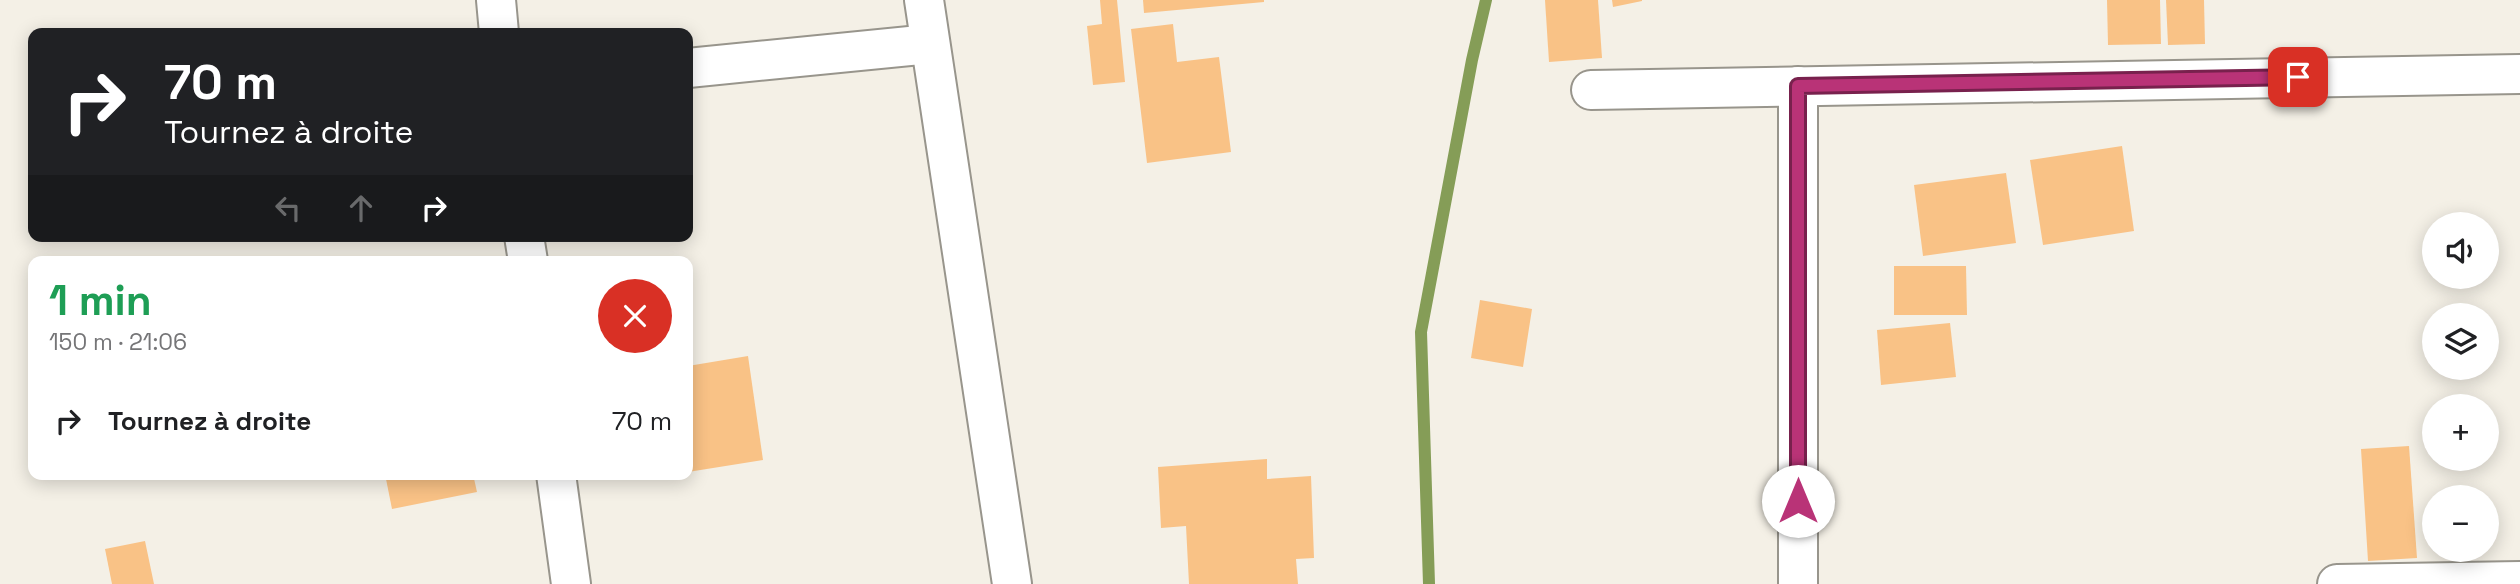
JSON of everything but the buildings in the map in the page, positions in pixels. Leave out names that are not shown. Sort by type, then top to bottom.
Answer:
[{"type":"street","points":[[496,0],[499,28]]},
{"type":"street","points":[[924,0],[1012,584]]},
{"type":"street","points":[[693,68],[930,44]]},
{"type":"street","points":[[1591,90],[2520,74]]},
{"type":"street","points":[[1798,86],[1798,584]]},
{"type":"street","points":[[557,480],[571,584]]},
{"type":"street","points":[[2337,584],[2520,581]]},
{"type":"waterway","points":[[1429,584],[1421,332],[1472,60],[1486,0]]},
{"type":"route","points":[[1798,501],[1798,86],[2298,77]]}]
